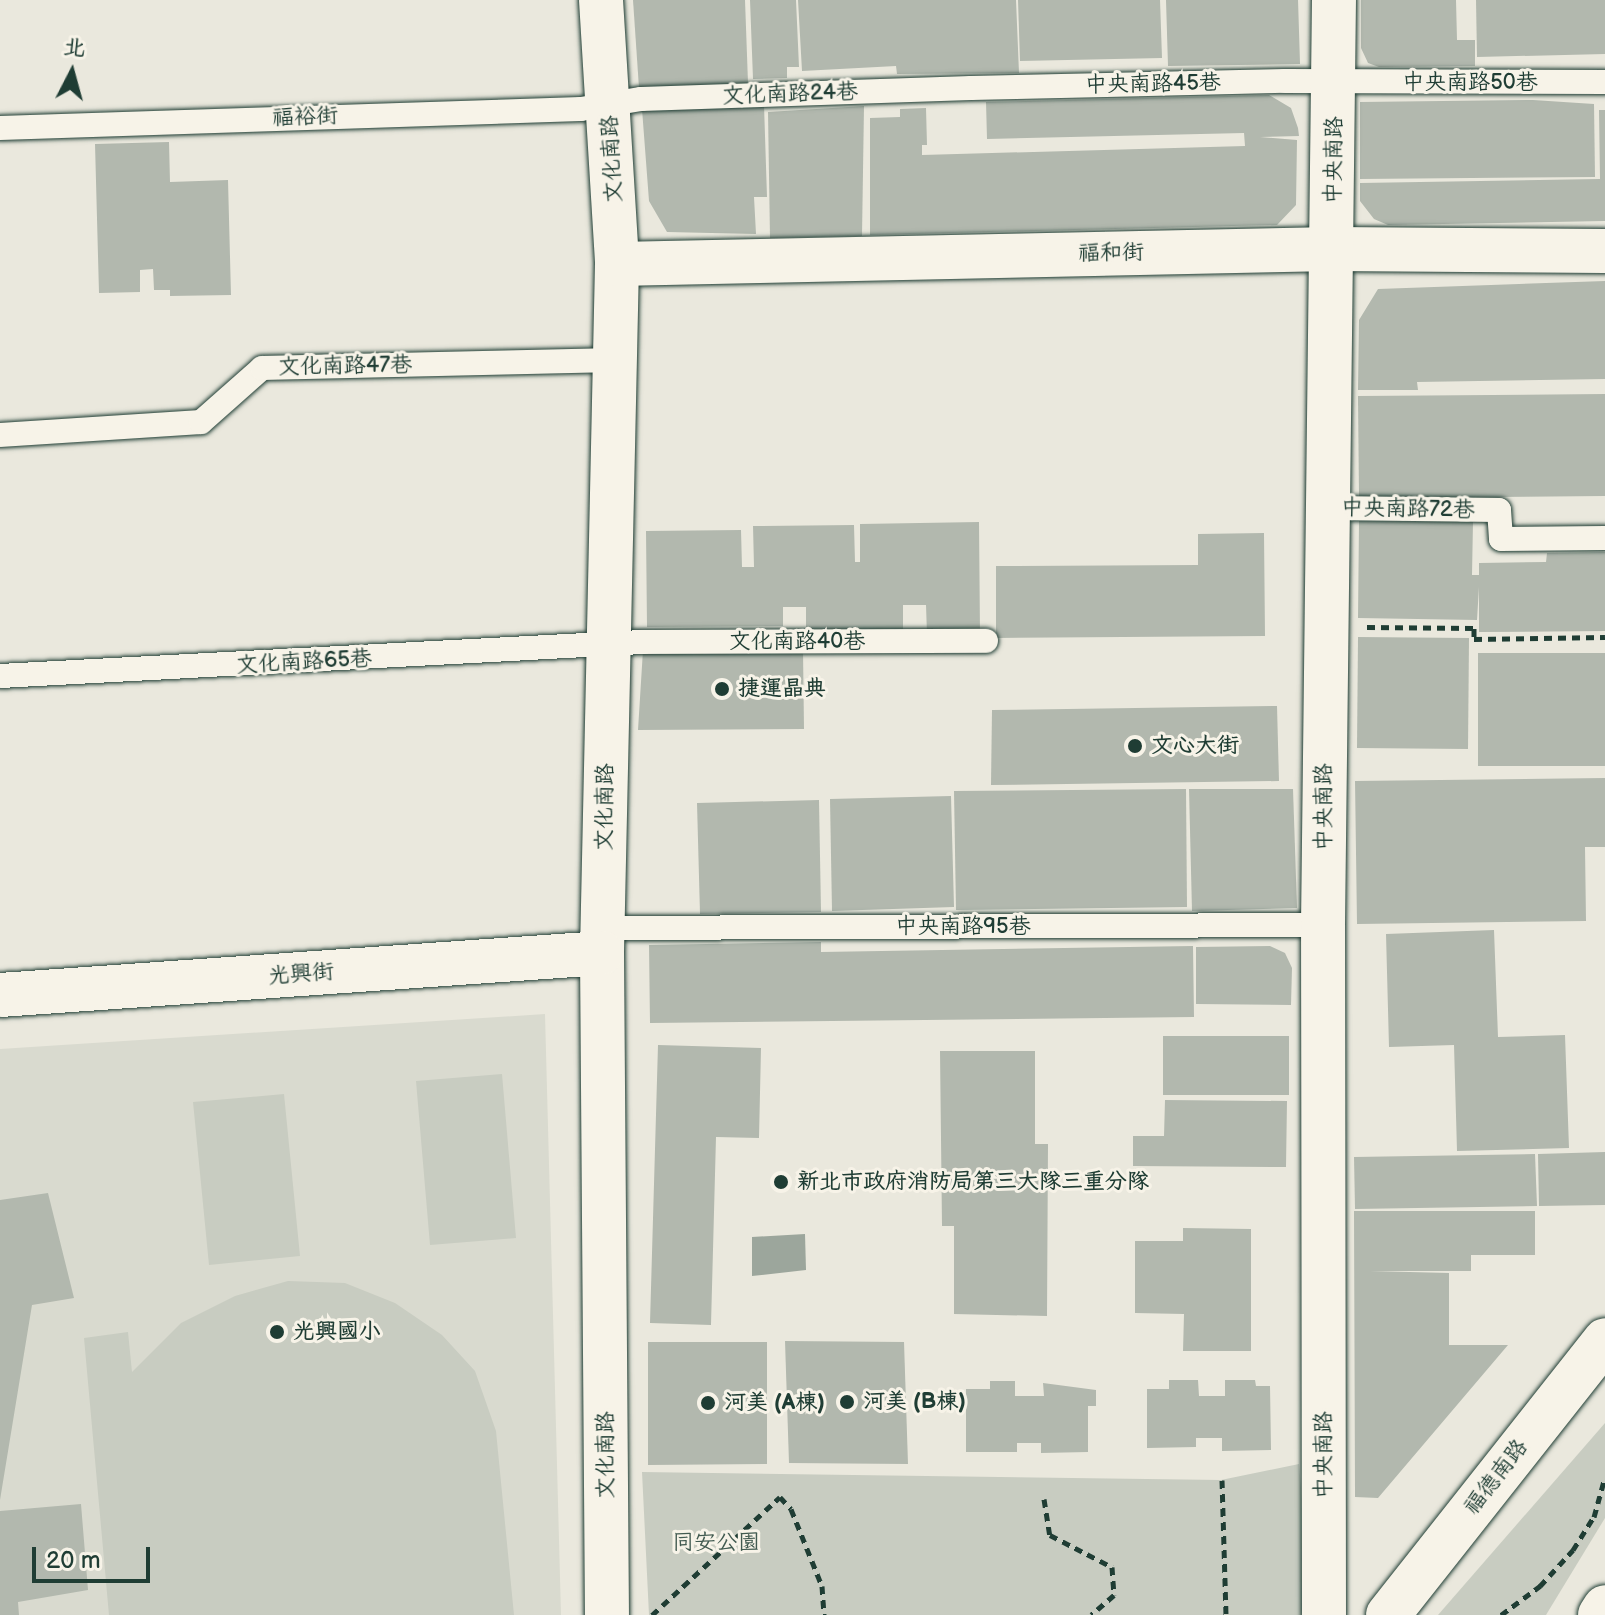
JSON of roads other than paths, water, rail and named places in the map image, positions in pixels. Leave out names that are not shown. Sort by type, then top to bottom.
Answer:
[{"type":"main road","name":"文化南路","points":[[601,0],[617,264],[602,941],[607,1615]]},
{"type":"main road","name":"中央南路","points":[[1324,1615],[1323,925],[1334,0]]},
{"type":"main road","name":"福和街","points":[[617,264],[1332,249],[1605,251]]},
{"type":"main road","name":"光興街","points":[[0,995],[602,941]]},
{"type":"main road","name":"福德南路","points":[[1388,1615],[1605,1340]]},
{"type":"main road","points":[[1600,1615],[1605,1607]]},
{"type":"lane","name":"中央南路50巷","points":[[1335,83],[1605,82]]},
{"type":"lane","name":"中央南路45巷","points":[[971,88],[1335,83]]},
{"type":"lane","name":"文化南路24巷","points":[[609,104],[971,88]]},
{"type":"lane","name":"福裕街","points":[[0,128],[609,104]]},
{"type":"lane","name":"文化南路47巷","points":[[0,435],[201,422],[262,368],[615,360]]},
{"type":"lane","name":"中央南路72巷","points":[[1329,508],[1499,510],[1501,539],[1605,538]]},
{"type":"lane","name":"文化南路40巷","points":[[608,647],[643,642],[986,641]]},
{"type":"lane","name":"文化南路65巷","points":[[0,676],[608,647]]},
{"type":"lane","name":"中央南路95巷","points":[[602,941],[1323,925]]},
{"type":"place","name":"捷運晶典","points":[[722,689]]},
{"type":"place","name":"文心大街","points":[[1135,746]]},
{"type":"place","name":"新北市政府消防局第三大隊三重分隊","points":[[781,1182]]},
{"type":"place","name":"光興國小","points":[[277,1332]]},
{"type":"place","name":"河美 (B棟)","points":[[847,1402]]},
{"type":"place","name":"河美 (A棟)","points":[[708,1403]]},
{"type":"park label","name":"同安公園","points":[[716,1543]]}]
